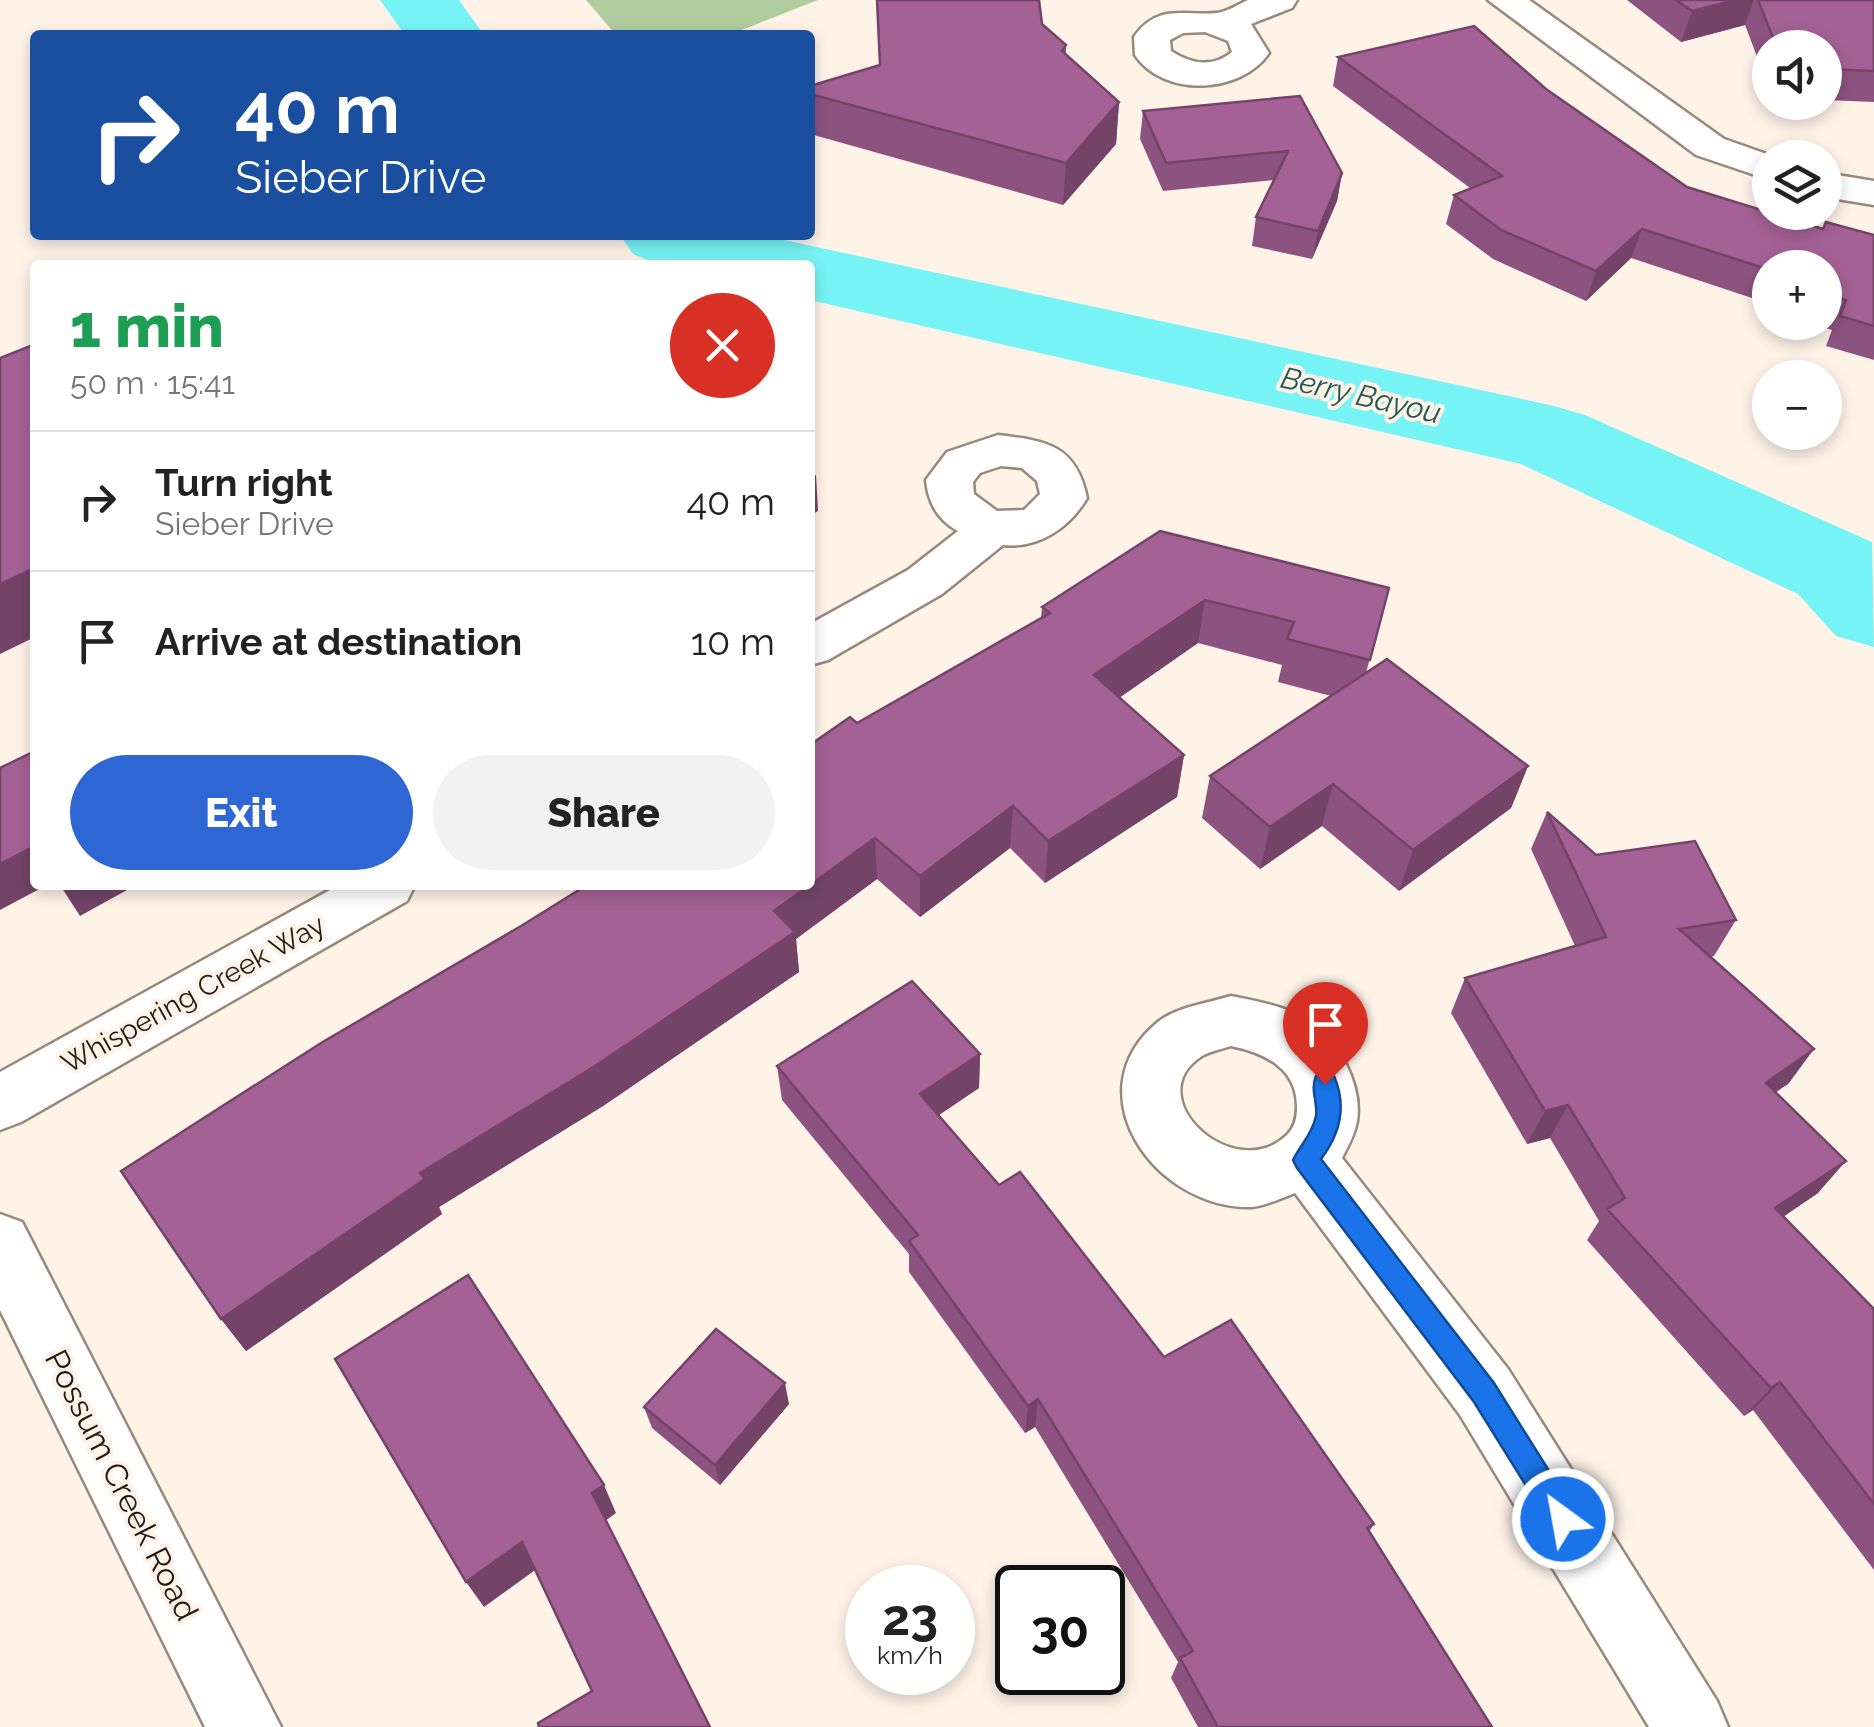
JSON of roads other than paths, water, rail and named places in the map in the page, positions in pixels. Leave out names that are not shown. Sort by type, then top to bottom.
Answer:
[{"type":"street","points":[[1221,24],[1280,0]]},
{"type":"street","points":[[1506,0],[1710,147],[1752,162]]},
{"type":"street","points":[[1842,188],[1874,193]]},
{"type":"street","points":[[815,644],[924,582],[993,528]]},
{"type":"street","name":"Whispering Creek Way","points":[[0,1102],[377,890]]},
{"type":"street","points":[[1306,1160],[1484,1392],[1691,1727]]},
{"type":"street","name":"Possum Creek Road","points":[[0,1243],[244,1727]]},
{"type":"waterway","name":"Berry Bayou","points":[[419,0],[441,30]]},
{"type":"waterway","name":"Berry Bayou","points":[[676,240],[751,260]]},
{"type":"waterway","name":"Berry Bayou","points":[[815,274],[1550,438],[1835,568],[1874,609]]}]
